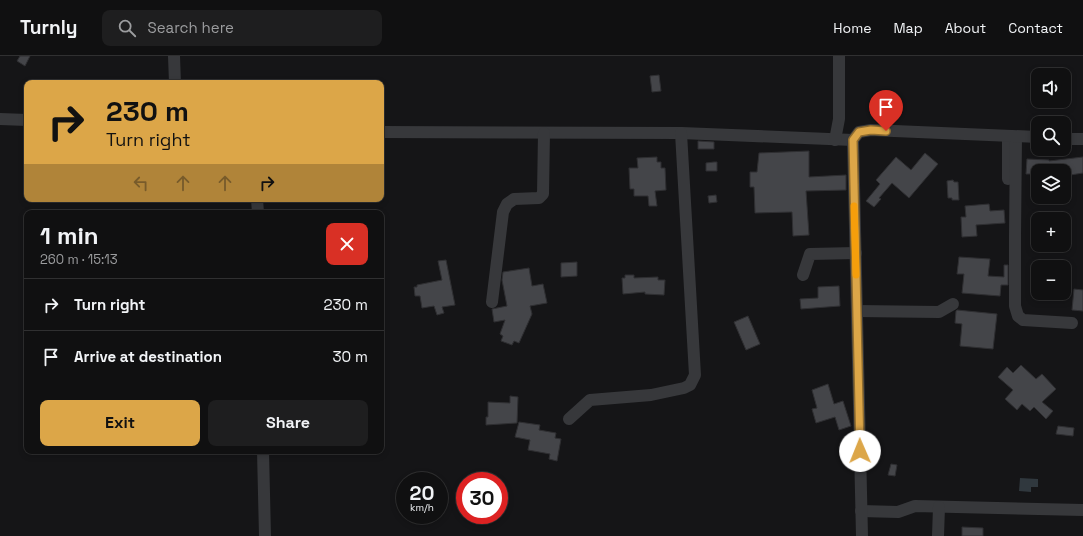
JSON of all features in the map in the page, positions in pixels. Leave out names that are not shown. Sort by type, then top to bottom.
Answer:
[{"type":"street","points":[[174,56],[175,80]]},
{"type":"street","points":[[835,140],[839,119],[839,56]]},
{"type":"street","points":[[0,119],[24,120]]},
{"type":"street","points":[[862,536],[853,140],[859,132],[871,130],[1031,138]]},
{"type":"street","points":[[384,132],[681,133],[853,140]]},
{"type":"street","points":[[492,302],[503,212],[507,204],[514,199],[539,198],[543,194],[544,133]]},
{"type":"street","points":[[569,419],[590,400],[651,395],[684,388],[690,385],[695,375],[681,133]]},
{"type":"street","points":[[1008,230],[1012,137]]},
{"type":"street","points":[[1012,137],[1015,306],[1018,316],[1022,320],[1072,323]]},
{"type":"street","points":[[1071,139],[1083,139]]},
{"type":"street","points":[[804,276],[810,254],[856,253]]},
{"type":"street","points":[[857,311],[939,312],[953,304]]},
{"type":"street","points":[[263,454],[265,536]]},
{"type":"street","points":[[861,511],[898,512],[914,506],[1083,510]]},
{"type":"street","points":[[938,536],[939,507]]},
{"type":"shaded area","points":[[1020,478],[1038,479],[1038,487],[1031,487],[1031,492],[1019,491]]},
{"type":"building","points":[[20,56],[30,56],[25,66],[17,61]]},
{"type":"building","points":[[659,75],[661,91],[652,92],[650,76]]},
{"type":"building","points":[[698,141],[714,142],[714,149],[698,149]]},
{"type":"building","points":[[809,151],[809,177],[846,175],[846,190],[806,191],[809,235],[793,236],[792,212],[755,213],[754,187],[750,187],[750,172],[757,172],[759,153]]},
{"type":"building","points":[[925,153],[938,164],[909,198],[892,183],[879,198],[881,199],[874,207],[866,201],[880,184],[876,180],[896,157],[911,170]]},
{"type":"building","points":[[657,157],[657,162],[661,162],[661,168],[665,168],[666,190],[655,191],[657,206],[649,206],[648,196],[634,196],[634,189],[630,189],[629,168],[638,168],[637,158]]},
{"type":"building","points":[[1083,157],[1083,173],[1071,175],[1071,164],[1031,164],[1031,174],[1026,174],[1027,159],[1049,161]]},
{"type":"building","points":[[717,162],[717,171],[706,171],[706,163]]},
{"type":"building","points":[[953,180],[954,182],[958,182],[959,200],[952,200],[952,198],[948,198],[947,181]]},
{"type":"building","points":[[716,195],[717,202],[709,203],[708,196]]},
{"type":"building","points":[[989,204],[990,211],[1004,210],[1005,223],[976,225],[977,236],[962,237],[961,217],[966,217],[965,206]]},
{"type":"building","points":[[959,257],[990,259],[988,276],[1004,277],[1004,265],[1008,265],[1008,285],[1001,285],[1000,296],[962,293],[964,274],[957,274]]},
{"type":"building","points":[[446,260],[455,305],[442,307],[444,313],[437,315],[434,306],[422,308],[420,296],[415,296],[414,287],[417,287],[417,285],[442,280],[438,261]]},
{"type":"building","points":[[577,262],[577,276],[561,277],[561,263]]},
{"type":"building","points":[[529,268],[532,286],[543,284],[547,303],[530,306],[532,314],[519,343],[514,341],[512,345],[501,341],[503,336],[500,334],[505,320],[494,322],[492,309],[507,306],[502,280],[503,272]]},
{"type":"building","points":[[625,275],[634,275],[634,278],[658,277],[658,280],[665,280],[664,295],[645,294],[645,292],[623,294],[622,278],[625,278]]},
{"type":"building","points":[[839,286],[840,306],[801,309],[800,299],[818,298],[818,287]]},
{"type":"building","points":[[1074,289],[1083,290],[1083,311],[1072,310]]},
{"type":"building","points":[[957,310],[997,314],[993,349],[960,346],[962,324],[955,323]]},
{"type":"building","points":[[748,316],[760,344],[746,350],[734,322]]},
{"type":"building","points":[[1021,365],[1036,379],[1042,374],[1056,389],[1042,402],[1053,411],[1046,419],[1034,407],[1030,411],[1022,404],[1017,410],[1005,399],[1013,390],[998,377],[1007,367],[1013,373]]},
{"type":"building","points":[[828,384],[834,404],[843,401],[851,426],[839,430],[835,417],[816,423],[812,409],[817,408],[812,390]]},
{"type":"building","points":[[510,396],[518,397],[517,423],[486,425],[486,417],[488,417],[488,402],[510,403]]},
{"type":"building","points":[[519,422],[540,425],[539,430],[556,433],[555,438],[561,439],[557,461],[549,459],[550,454],[528,450],[530,440],[515,437]]},
{"type":"building","points":[[1058,426],[1074,428],[1073,436],[1056,434]]},
{"type":"building","points":[[891,464],[897,465],[895,476],[888,475]]},
{"type":"building","points":[[962,527],[983,528],[983,536],[962,536]]},
{"type":"slow traffic","points":[[854,206],[856,275]]},
{"type":"route","points":[[860,451],[853,140],[859,132],[871,130],[886,131]]}]
